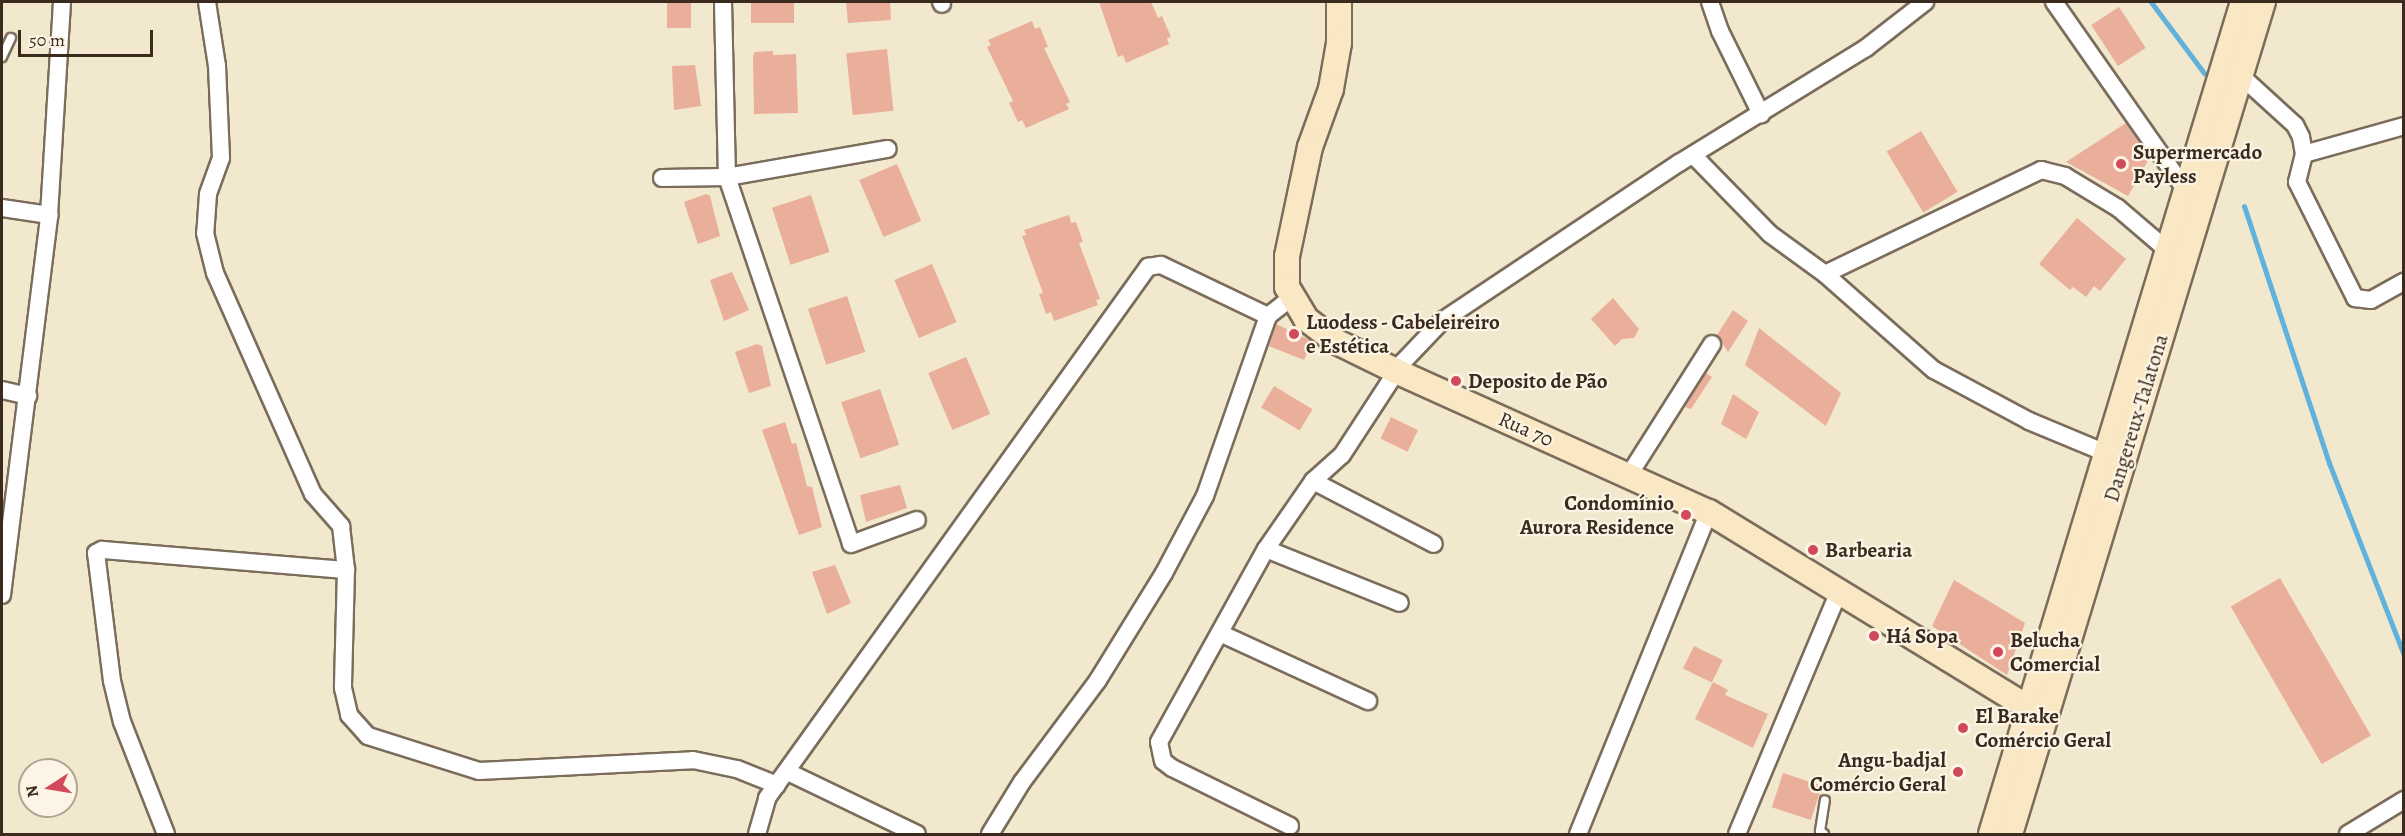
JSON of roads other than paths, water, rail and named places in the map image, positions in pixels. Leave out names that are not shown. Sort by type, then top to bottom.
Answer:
[{"type":"main road","points":[[1291,298],[1286,275],[1287,256],[1310,147],[1331,89],[1339,44],[1339,2]]},
{"type":"main road","name":"Dangereux-Talatona","points":[[1991,834],[2243,2]]},
{"type":"main road","name":"Dangereux-Talatona","points":[[2010,834],[2263,2]]},
{"type":"main road","name":"Rua 70","points":[[1291,298],[1319,330],[1396,371],[1709,512],[2029,708]]},
{"type":"street","points":[[2,596],[49,215],[62,2]]},
{"type":"street","points":[[207,2],[218,66],[221,158],[208,194],[205,233],[215,273],[313,494],[340,526],[346,570],[343,688],[349,715],[368,736],[479,771],[693,760],[737,769],[777,785]]},
{"type":"street","points":[[723,2],[727,177],[851,544],[917,520]]},
{"type":"street","points":[[1710,2],[1720,31],[1761,114]]},
{"type":"street","points":[[1290,826],[1172,768],[1159,753],[1159,742],[1266,549],[1313,481],[1342,455],[1396,371],[1442,321],[1693,155],[1866,48],[1925,2]]},
{"type":"street","points":[[2054,2],[2185,189]]},
{"type":"street","points":[[2240,75],[2295,125],[2304,153],[2297,182],[2355,298],[2370,300],[2403,282]]},
{"type":"street","points":[[2304,153],[2403,126]]},
{"type":"street","points":[[662,178],[727,177],[888,149]]},
{"type":"street","points":[[1693,155],[1753,218],[1825,274],[1934,370],[2029,421],[2106,453]]},
{"type":"street","points":[[1825,274],[2041,170],[2065,176],[2118,208],[2167,250]]},
{"type":"street","points":[[2,208],[49,215]]},
{"type":"street","points":[[757,834],[767,798],[788,772],[1148,267],[1161,265],[1268,316]]},
{"type":"street","points":[[990,834],[1022,782],[1098,680],[1164,573],[1205,496],[1268,316],[1291,298]]},
{"type":"street","points":[[1629,475],[1712,344]]},
{"type":"street","points":[[2,390],[28,396]]},
{"type":"street","points":[[1313,481],[1434,544]]},
{"type":"street","points":[[1578,834],[1709,512]]},
{"type":"street","points":[[1266,549],[1400,603]]},
{"type":"street","points":[[166,834],[122,722],[111,669],[96,553],[102,550],[346,570]]},
{"type":"street","points":[[1737,834],[1839,591]]},
{"type":"street","points":[[1220,633],[1368,701]]},
{"type":"street","points":[[788,772],[917,834]]},
{"type":"street","points":[[2348,834],[2403,800]]},
{"type":"lane","points":[[2,57],[11,38]]},
{"type":"lane","points":[[1824,834],[1820,831],[1825,800]]},
{"type":"waterway","points":[[2151,2],[2204,73]]},
{"type":"waterway","points":[[2244,206],[2329,463],[2404,655]]},
{"type":"place","name":"Supermercado Payless","points":[[2121,164]]},
{"type":"place","name":"Luodess - Cabeleireiro e Estética","points":[[1294,334]]},
{"type":"place","name":"Deposito de Pão","points":[[1456,381]]},
{"type":"place","name":"Condomínio Aurora Residence","points":[[1686,515]]},
{"type":"place","name":"Barbearia","points":[[1813,550]]},
{"type":"place","name":"Há Sopa","points":[[1874,636]]},
{"type":"place","name":"Belucha Comercial","points":[[1998,652]]},
{"type":"place","name":"El Barake Comércio Geral","points":[[1963,728]]},
{"type":"place","name":"Angu-badjal Comércio Geral","points":[[1958,772]]}]
